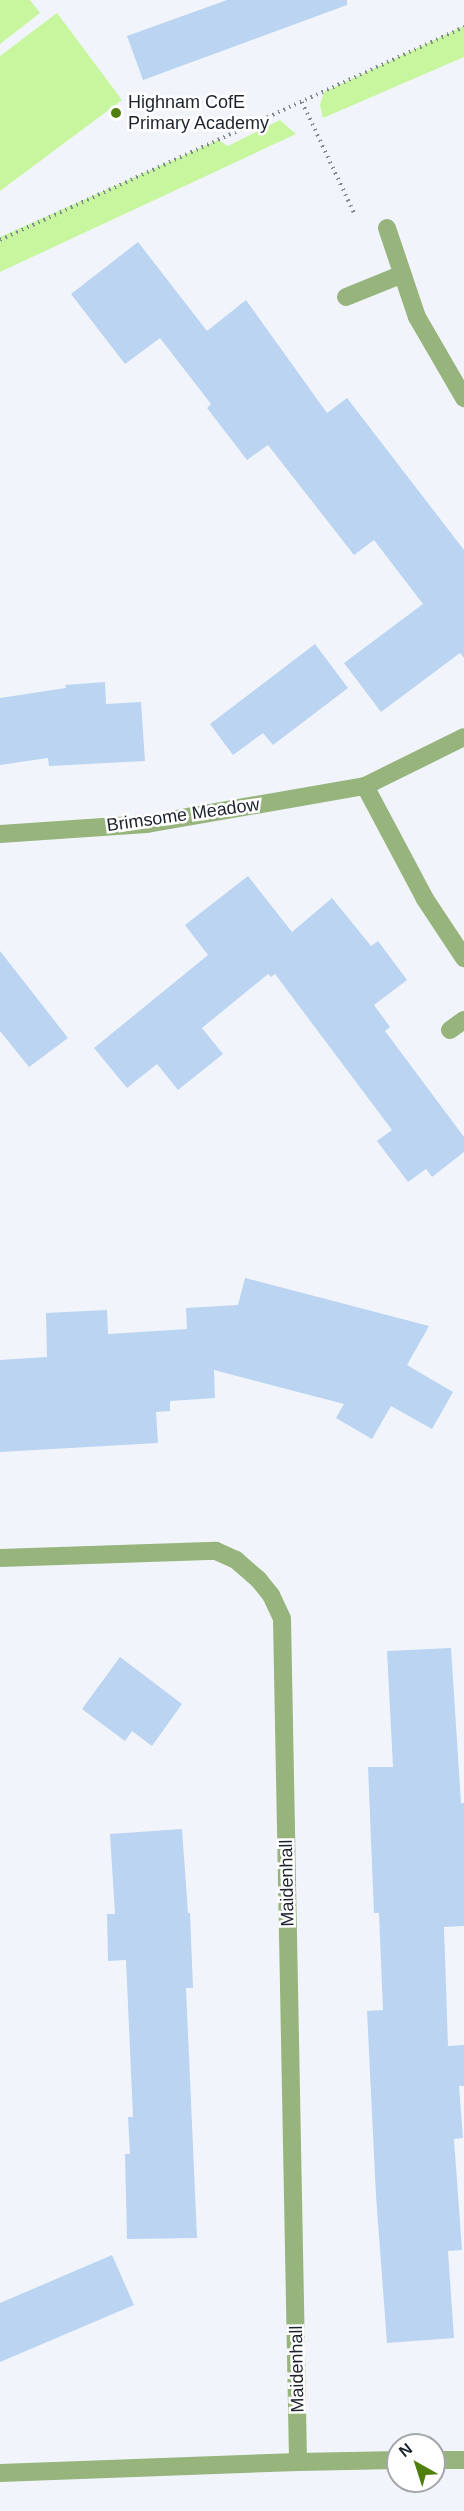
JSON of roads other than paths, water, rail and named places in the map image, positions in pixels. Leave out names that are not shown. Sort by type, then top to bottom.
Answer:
[{"type":"street","points":[[387,228],[417,317],[464,398]]},
{"type":"street","points":[[346,297],[403,274]]},
{"type":"street","name":"Brimsome Meadow","points":[[0,834],[147,824],[366,786],[464,737]]},
{"type":"street","points":[[366,786],[425,899],[464,958]]},
{"type":"street","name":"Maidenhall","points":[[0,1558],[216,1551],[236,1560],[258,1579],[271,1595],[282,1619],[298,2462]]},
{"type":"street","points":[[0,2473],[386,2460]]},
{"type":"street","points":[[446,2460],[464,2460]]},
{"type":"place","name":"Highnam CofE Primary Academy","points":[[116,113]]}]
